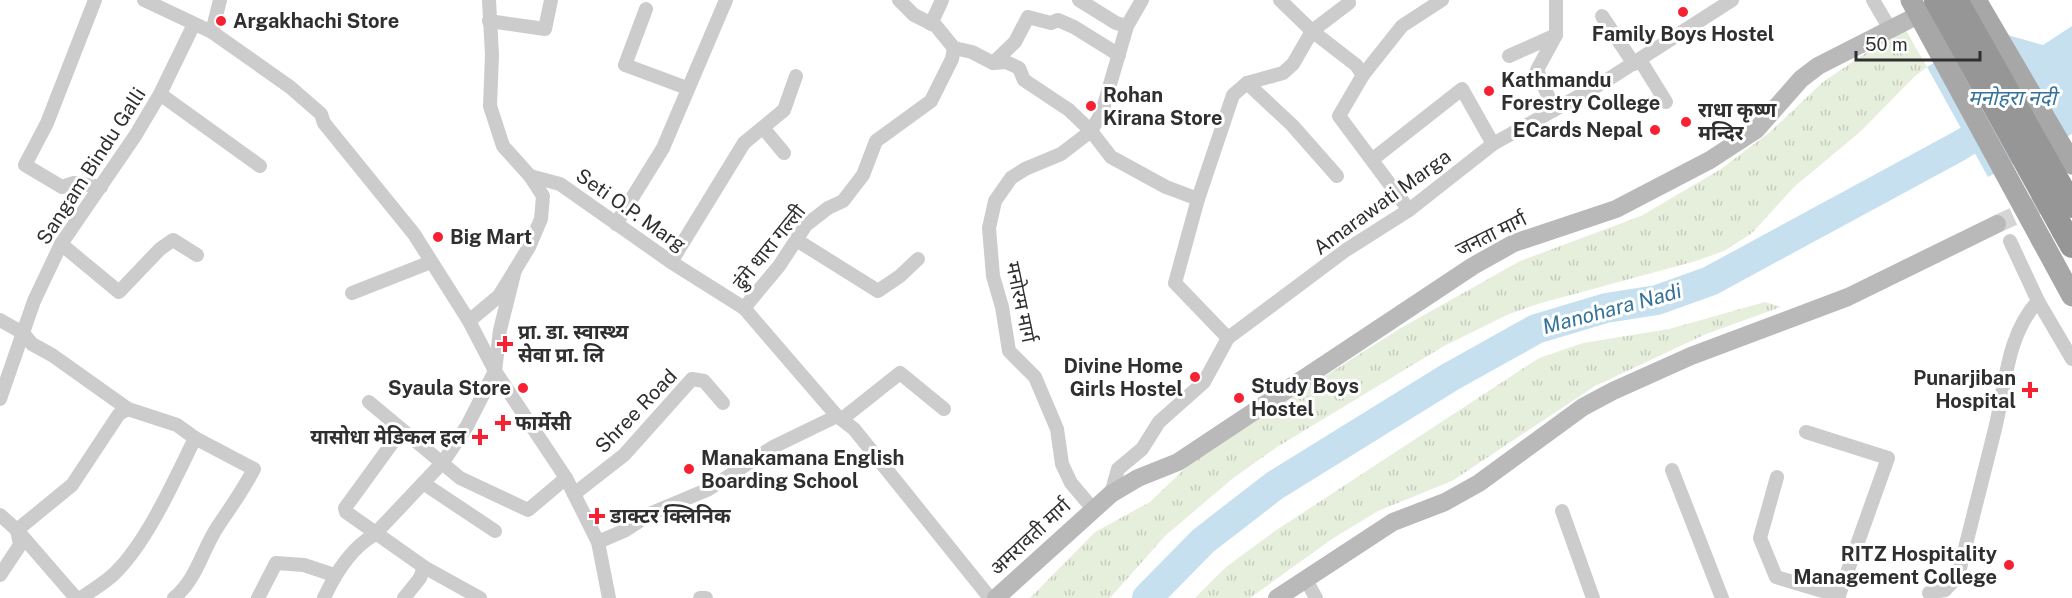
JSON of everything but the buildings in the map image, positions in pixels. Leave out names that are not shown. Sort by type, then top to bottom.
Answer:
[{"type":"highway","points":[[1936,0],[2059,238]]},
{"type":"highway","points":[[1956,0],[2072,206]]},
{"type":"main road","points":[[1911,0],[2059,238],[2072,296]]},
{"type":"main road","name":"जनता मार्ग","points":[[1093,509],[1111,494],[1138,478],[1178,462],[1423,298],[1514,243],[1616,209],[1710,160],[1756,130],[1801,79],[1818,66],[1947,0]]},
{"type":"main road","points":[[1976,0],[2072,164]]},
{"type":"main road","points":[[1276,598],[1393,522],[1445,502],[1479,483],[1584,407],[1613,391],[1691,356],[1848,297],[1997,224]]},
{"type":"main road","name":"अमरावती मार्ग","points":[[996,598],[1093,509]]},
{"type":"street","points":[[95,0],[47,123],[25,165],[62,187],[74,183],[101,187]]},
{"type":"street","points":[[144,0],[212,32],[290,87],[321,114],[324,123],[414,234],[470,321],[495,371],[566,478],[598,542],[609,598]]},
{"type":"street","points":[[212,32],[220,0]]},
{"type":"street","points":[[470,321],[499,296],[515,270],[541,219],[543,196],[530,176],[503,146],[490,106],[492,56],[489,0]]},
{"type":"street","points":[[489,21],[545,29],[551,0]]},
{"type":"street","points":[[616,224],[663,148],[726,0]]},
{"type":"street","points":[[900,0],[914,15],[931,24],[954,48],[972,52],[993,63],[1006,62],[1019,68],[1024,80],[1069,110],[1111,157],[1166,187],[1198,199]]},
{"type":"street","points":[[931,24],[942,0]]},
{"type":"street","points":[[1079,0],[1111,20],[1127,26]]},
{"type":"street","points":[[1091,132],[1102,112],[1127,26],[1142,0]]},
{"type":"street","points":[[1280,0],[1312,31],[1356,65],[1363,75]]},
{"type":"street","points":[[1228,338],[1175,283],[1198,199],[1226,112],[1233,95],[1247,83],[1283,73],[1293,64],[1312,31],[1348,3],[1348,0]]},
{"type":"street","points":[[1409,210],[1339,116],[1363,75],[1402,26],[1442,0]]},
{"type":"street","points":[[1554,110],[1537,70],[1556,35],[1556,0]]},
{"type":"street","name":"Amarawati Marga","points":[[1111,494],[1118,469],[1142,449],[1159,422],[1204,382],[1228,338],[1346,250],[1409,210],[1493,144],[1637,62],[1732,0]]},
{"type":"street","points":[[1873,0],[1890,29]]},
{"type":"street","points":[[646,9],[625,64],[687,88]]},
{"type":"street","points":[[1602,16],[1666,102]]},
{"type":"street","points":[[993,63],[1015,42],[1028,17],[1052,23],[1058,20],[1074,27],[1119,55]]},
{"type":"street","name":"Sangam Bindu Galli","points":[[2,391],[23,333],[61,244],[101,187],[160,94],[194,24]]},
{"type":"street","points":[[1509,56],[1556,35]]},
{"type":"street","name":"ढुंगे धारा गल्ली","points":[[744,309],[798,241],[806,225],[828,208],[843,201],[863,175],[876,141],[931,100],[952,59],[954,48]]},
{"type":"street","points":[[671,262],[744,143],[764,129],[784,110],[796,75]]},
{"type":"street","points":[[1247,83],[1292,125],[1337,176]]},
{"type":"street","points":[[1373,159],[1462,88],[1493,144]]},
{"type":"street","points":[[160,94],[260,166]]},
{"type":"street","points":[[764,129],[784,153]]},
{"type":"street","name":"मनोरम मार्ग","points":[[1091,132],[1061,154],[1025,169],[1011,178],[995,201],[989,228],[993,276],[1002,307],[1009,351],[1035,377],[1057,429],[1062,464],[1071,483],[1093,509]]},
{"type":"street","name":"Seti O.P. Marg","points":[[530,176],[560,184],[671,262],[744,309],[839,417],[854,429],[990,598]]},
{"type":"street","points":[[61,244],[119,292],[160,249],[173,240],[198,255]]},
{"type":"street","points":[[798,241],[878,291],[900,276],[918,259]]},
{"type":"street","points":[[2010,241],[2038,301],[2072,359]]},
{"type":"street","points":[[352,293],[431,262]]},
{"type":"street","points":[[324,598],[334,575],[360,543],[374,535],[443,462],[467,426],[495,371],[500,330],[515,270]]},
{"type":"street","points":[[1929,593],[1945,590],[1958,576],[1996,428],[2013,342],[2024,318],[2038,301]]},
{"type":"street","points":[[0,320],[23,333],[32,344],[52,355],[128,409],[177,425],[195,438],[254,469],[238,500],[217,527],[188,587],[174,598]]},
{"type":"street","points":[[598,542],[626,530],[652,513],[709,489],[773,447],[839,417],[900,373],[944,409]]},
{"type":"street","name":"Shree Road","points":[[574,494],[624,455],[692,379],[704,381],[723,403]]},
{"type":"street","points":[[369,402],[460,478],[528,510],[566,478]]},
{"type":"street","points":[[17,530],[72,485],[119,414],[128,409]]},
{"type":"street","points":[[1777,477],[1760,538],[1776,577],[1839,597],[1888,458],[1806,432]]},
{"type":"street","points":[[81,598],[114,574],[132,555],[148,530],[195,438]]},
{"type":"street","points":[[393,441],[345,508],[346,512],[374,535],[424,567],[480,598]]},
{"type":"street","points":[[1672,470],[1722,598]]},
{"type":"street","points":[[423,483],[495,531]]},
{"type":"street","points":[[1562,512],[1593,598]]},
{"type":"street","points":[[0,515],[17,530],[76,598]]},
{"type":"street","points":[[0,575],[20,545],[17,530]]},
{"type":"street","points":[[258,598],[276,563],[304,564],[334,575]]},
{"type":"street","points":[[404,598],[420,578],[424,567]]},
{"type":"street","points":[[1305,578],[1316,598]]},
{"type":"street","points":[[700,598],[706,598]]},
{"type":"green space","points":[[1904,27],[1927,67],[1914,77],[1861,131],[1794,187],[1752,233],[1724,251],[1696,261],[1541,303],[1509,314],[1444,346],[1277,447],[1232,479],[1165,536],[1110,598],[1030,598],[1095,532],[1150,502],[1197,457],[1401,328],[1520,261],[1641,216],[1721,169],[1770,132],[1823,82]]},
{"type":"green space","points":[[1765,302],[1781,307],[1706,334],[1595,386],[1452,481],[1378,511],[1332,539],[1250,598],[1195,598],[1226,567],[1275,531],[1539,358],[1583,343],[1669,329]]},
{"type":"water","name":"मनोहरा नदी","points":[[2072,26],[2072,134],[1988,177],[1927,67],[1990,30],[2043,45]]},
{"type":"waterway","name":"Manohara Nadi","points":[[1147,598],[1203,541],[1274,486],[1450,377],[1536,329],[1606,308],[1657,300],[1710,281],[1959,146],[2072,78]]},
{"type":"tunnel","points":[[1997,224],[2058,196]]},
{"type":"place","name":"Family Boys Hostel","points":[[1683,12]]},
{"type":"place","name":"Argakhachi Store","points":[[221,21]]},
{"type":"place","name":"Kathmandu Forestry College","points":[[1489,91]]},
{"type":"place","name":"Rohan Kirana Store","points":[[1091,106]]},
{"type":"place","name":"राधा कृष्ण मन्दिर","points":[[1686,122]]},
{"type":"place","name":"ECards Nepal","points":[[1655,130]]},
{"type":"place","name":"Big Mart","points":[[438,237]]},
{"type":"place","name":"प्रा. डा. स्वास्थ्य सेवा प्रा. लि","points":[[505,344]]},
{"type":"place","name":"Divine Home Girls Hostel","points":[[1195,377]]},
{"type":"place","name":"Syaula Store","points":[[523,388]]},
{"type":"place","name":"Punarjiban Hospital","points":[[2030,390]]},
{"type":"place","name":"Study Boys Hostel","points":[[1239,398]]},
{"type":"place","name":"फार्मेसी","points":[[503,423]]},
{"type":"place","name":"यासोधा मेडिकल हल","points":[[480,437]]},
{"type":"place","name":"Manakamana English Boarding School","points":[[689,469]]},
{"type":"place","name":"डाक्टर क्लिनिक","points":[[597,516]]},
{"type":"place","name":"RITZ Hospitality Management College","points":[[2009,565]]}]
